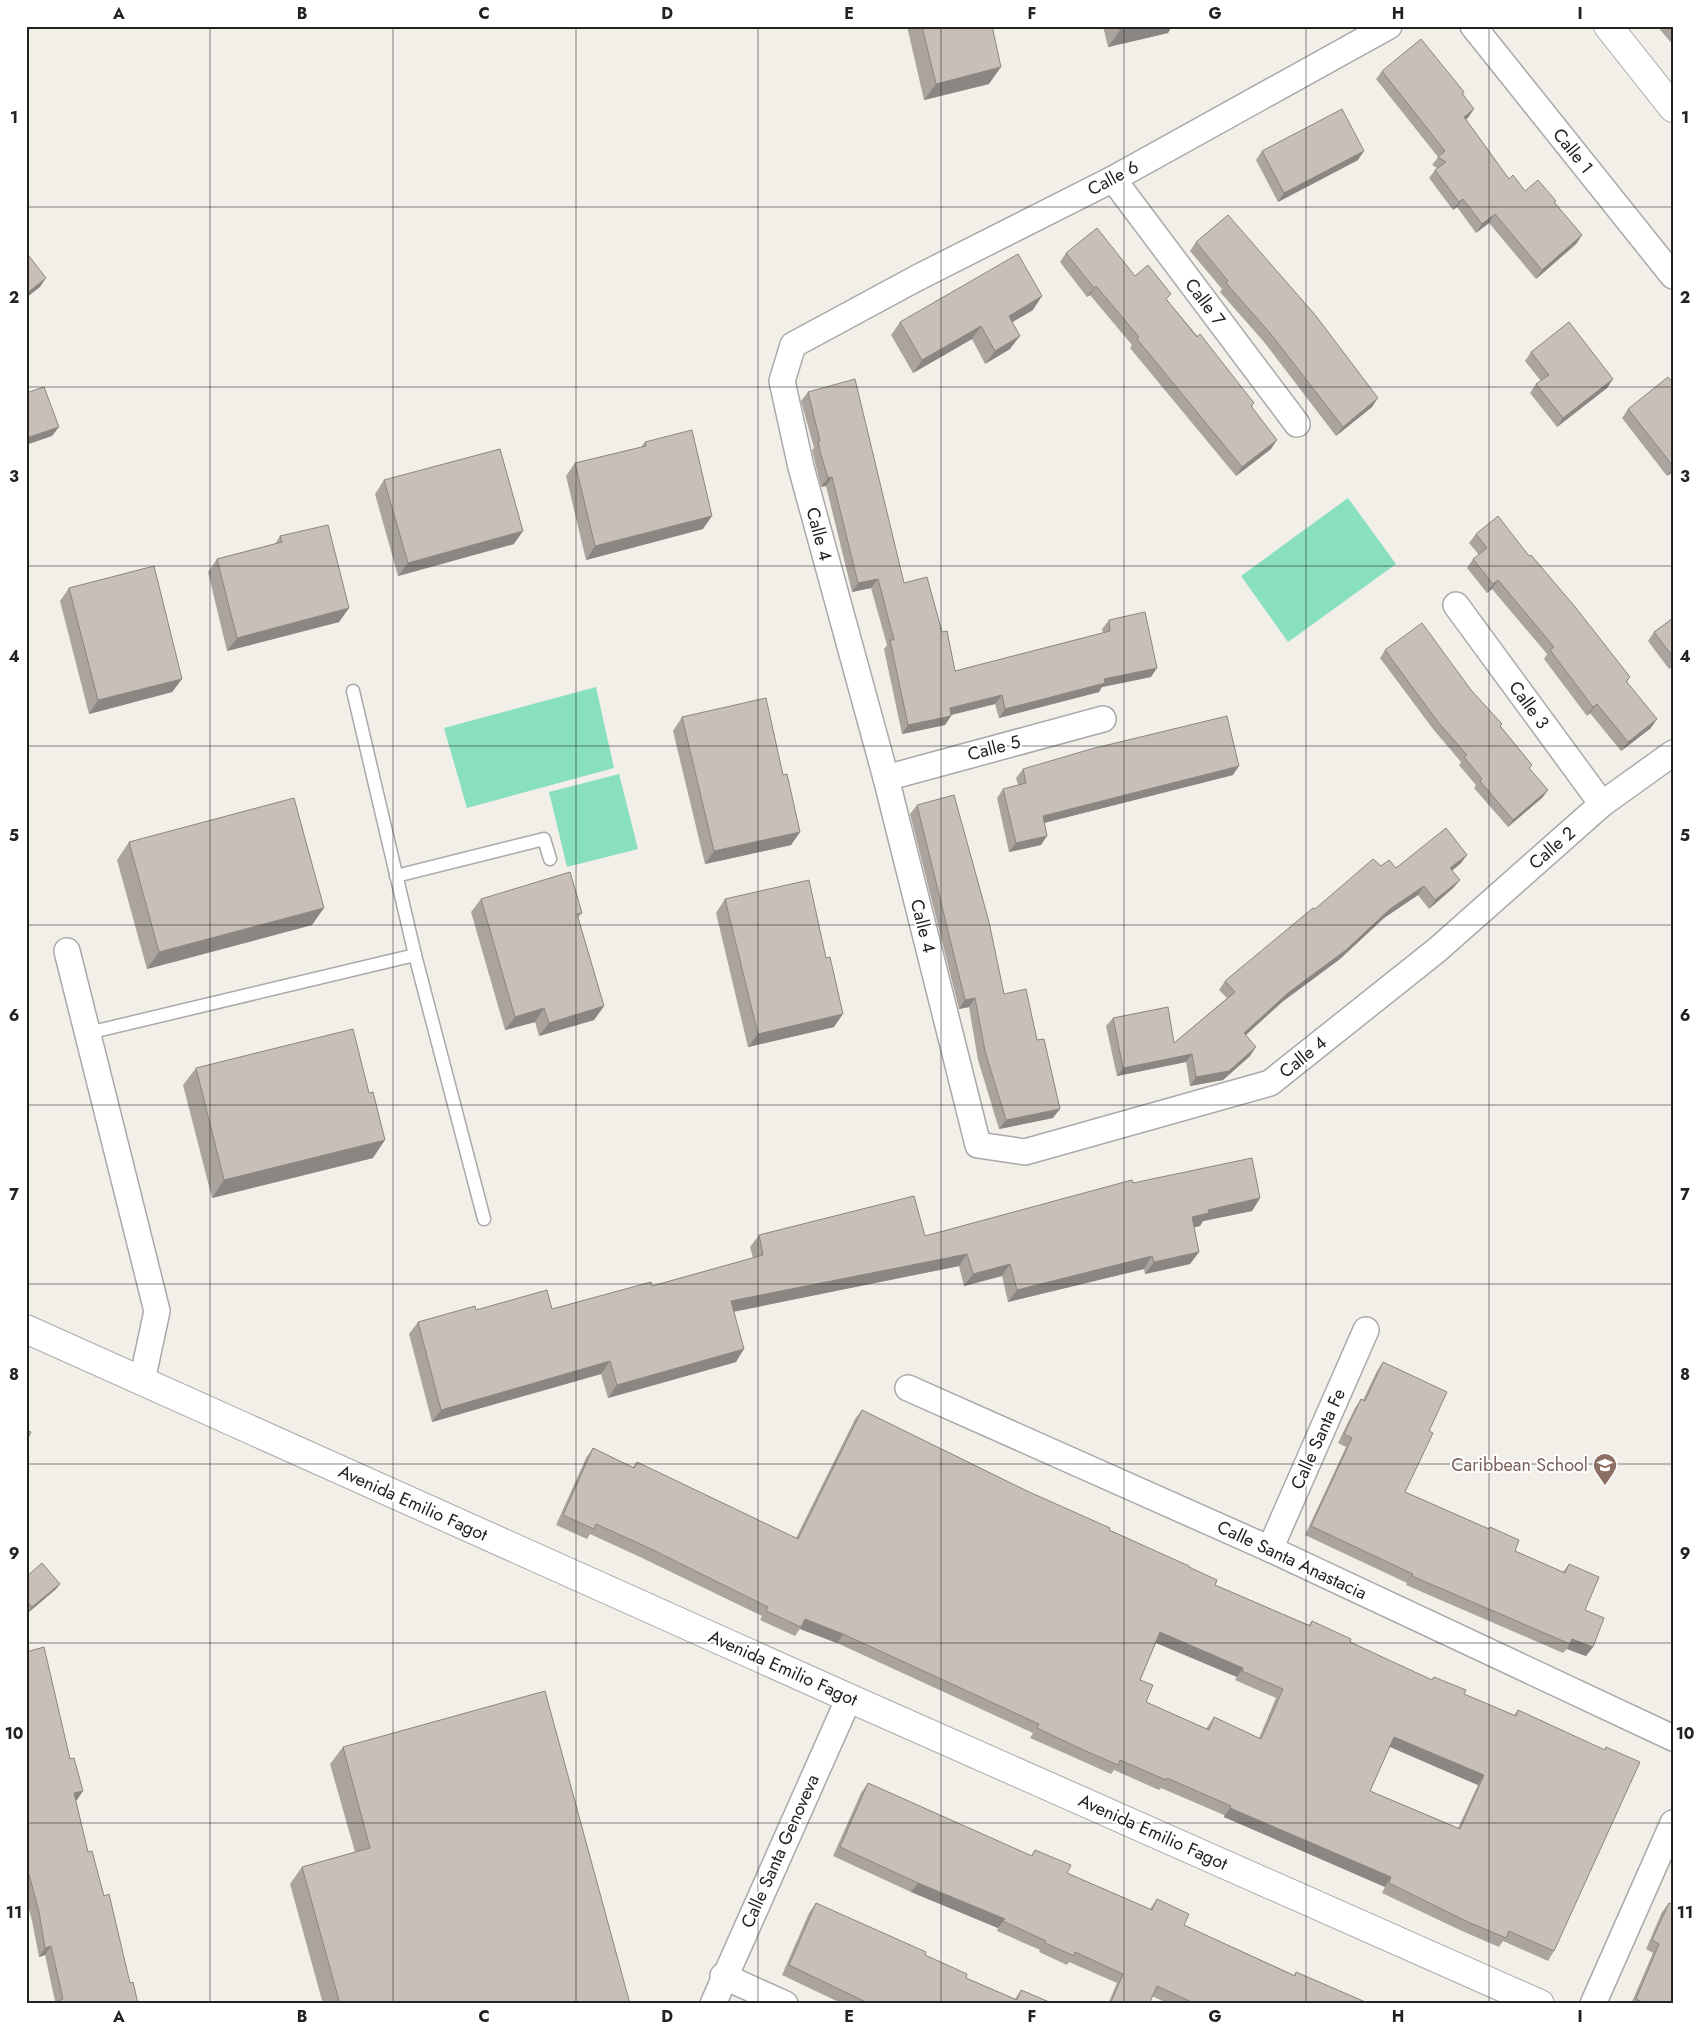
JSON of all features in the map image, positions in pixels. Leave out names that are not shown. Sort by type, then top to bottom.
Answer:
[{"type":"street","name":"Calle 6","points":[[917,278],[1113,179],[1389,26]]},
{"type":"street","name":"Calle 1","points":[[1473,26],[1673,276]]},
{"type":"street","points":[[1608,26],[1673,108]]},
{"type":"street","name":"Calle 7","points":[[1113,179],[1297,424]]},
{"type":"street","name":"Calle 4","points":[[917,278],[793,345],[782,381],[801,467],[886,778],[978,1145],[1025,1152],[1270,1083],[1437,950]]},
{"type":"street","name":"Calle 3","points":[[1456,605],[1602,804]]},
{"type":"street","name":"Calle 5","points":[[886,778],[1102,719]]},
{"type":"street","name":"Calle 2","points":[[1437,950],[1602,804],[1673,753]]},
{"type":"street","points":[[67,951],[156,1311],[142,1381]]},
{"type":"street","name":"Avenida Emilio Fagot","points":[[26,1329],[849,1698],[1540,2004]]},
{"type":"street","name":"Calle Santa Fe","points":[[1270,1549],[1366,1330]]},
{"type":"street","name":"Calle Santa Anastacia","points":[[908,1388],[1270,1549],[1673,1738]]},
{"type":"street","name":"Calle Santa Genoveva","points":[[713,2004],[723,1976],[849,1698]]},
{"type":"street","points":[[1593,2004],[1673,1823]]},
{"type":"street","points":[[723,1976],[786,2004]]},
{"type":"lane","points":[[353,692],[415,955],[484,1219]]},
{"type":"lane","points":[[396,876],[544,839],[550,860]]},
{"type":"lane","points":[[88,1033],[415,955]]},
{"type":"green space","points":[[1348,498],[1396,564],[1288,642],[1241,576]]},
{"type":"green space","points":[[596,687],[614,768],[467,808],[444,728]]},
{"type":"green space","points":[[619,774],[638,849],[567,867],[549,792]]},
{"type":"building","points":[[922,26],[992,26],[1001,67],[936,84]]},
{"type":"building","points":[[1119,26],[1136,26],[1120,30]]},
{"type":"building","points":[[1421,39],[1464,92],[1462,93],[1474,109],[1464,117],[1509,179],[1513,175],[1525,191],[1538,180],[1582,235],[1542,270],[1495,214],[1482,224],[1463,199],[1459,202],[1435,170],[1446,162],[1438,157],[1445,151],[1382,71]]},
{"type":"building","points":[[1342,109],[1364,151],[1284,193],[1262,151]]},
{"type":"building","points":[[1228,215],[1316,316],[1378,398],[1343,427],[1270,333],[1226,283],[1228,281],[1196,242]]},
{"type":"building","points":[[1097,228],[1135,276],[1148,265],[1171,294],[1166,299],[1197,337],[1200,334],[1254,403],[1251,406],[1277,440],[1242,467],[1137,339],[1139,337],[1096,286],[1094,288],[1066,253]]},
{"type":"building","points":[[1018,254],[1042,296],[1009,316],[1020,336],[995,351],[981,326],[922,360],[900,322]]},
{"type":"building","points":[[29,256],[46,278],[26,294],[26,258]]},
{"type":"building","points":[[1569,322],[1613,379],[1563,418],[1536,384],[1549,375],[1531,352]]},
{"type":"building","points":[[1668,377],[1673,383],[1673,466],[1628,409]]},
{"type":"building","points":[[855,379],[904,583],[927,577],[942,632],[947,631],[955,671],[1110,631],[1109,620],[1145,612],[1157,668],[1104,679],[1105,683],[1005,709],[1002,695],[950,708],[951,716],[908,725],[890,640],[894,640],[878,579],[858,583],[832,477],[828,478],[821,455],[818,441],[820,441],[808,392]]},
{"type":"building","points":[[44,387],[59,427],[26,438],[26,393]]},
{"type":"building","points":[[692,430],[712,516],[595,546],[575,463],[646,446],[645,442]]},
{"type":"building","points":[[500,449],[523,531],[408,563],[384,480]]},
{"type":"building","points":[[1498,516],[1529,556],[1531,555],[1576,608],[1630,677],[1626,681],[1657,719],[1628,742],[1597,704],[1593,707],[1550,650],[1554,647],[1498,580],[1493,584],[1473,559],[1487,548],[1476,534]]},
{"type":"building","points":[[328,525],[349,608],[237,638],[217,559],[282,542],[280,536]]},
{"type":"building","points":[[154,566],[182,679],[98,700],[69,588]]},
{"type":"building","points":[[1673,618],[1673,657],[1654,632]]},
{"type":"building","points":[[1422,623],[1471,690],[1502,724],[1500,726],[1532,765],[1529,768],[1548,790],[1513,820],[1480,781],[1482,779],[1464,757],[1467,755],[1438,722],[1385,650]]},
{"type":"building","points":[[766,698],[783,775],[787,774],[800,832],[714,851],[682,717]]},
{"type":"building","points":[[1227,716],[1239,766],[1043,816],[1047,836],[1016,843],[1003,789],[1026,783],[1023,769],[1091,749]]},
{"type":"building","points":[[954,795],[989,922],[1004,994],[1026,989],[1037,1040],[1044,1039],[1060,1109],[1006,1120],[985,1051],[975,998],[965,1000],[917,805]]},
{"type":"building","points":[[294,798],[324,908],[159,952],[129,842]]},
{"type":"building","points":[[1446,828],[1467,855],[1450,868],[1460,880],[1435,900],[1424,886],[1390,909],[1346,950],[1288,993],[1244,1033],[1256,1047],[1229,1071],[1196,1077],[1192,1054],[1123,1068],[1113,1018],[1168,1007],[1174,1043],[1235,992],[1225,981],[1313,908],[1315,909],[1373,859],[1381,866],[1389,860],[1396,868]]},
{"type":"building","points":[[570,872],[582,913],[577,914],[604,1006],[549,1023],[544,1008],[515,1017],[481,899]]},
{"type":"building","points":[[809,880],[826,958],[830,957],[843,1014],[758,1034],[725,899]]},
{"type":"building","points":[[353,1029],[369,1093],[373,1092],[385,1140],[224,1180],[196,1068]]},
{"type":"building","points":[[1252,1158],[1260,1198],[1208,1210],[1209,1213],[1192,1217],[1199,1252],[1154,1262],[1152,1256],[1017,1290],[1010,1264],[973,1274],[967,1254],[731,1301],[744,1349],[617,1385],[610,1361],[441,1410],[418,1322],[475,1306],[476,1310],[547,1290],[552,1309],[651,1282],[652,1286],[763,1255],[759,1235],[914,1196],[925,1236],[1132,1180],[1133,1183]]},
{"type":"building","points":[[1383,1362],[1447,1392],[1429,1431],[1433,1433],[1405,1492],[1489,1529],[1490,1527],[1519,1540],[1515,1551],[1565,1573],[1569,1564],[1599,1577],[1585,1610],[1604,1618],[1593,1647],[1572,1639],[1570,1644],[1412,1576],[1413,1574],[1311,1526],[1352,1438],[1344,1434],[1361,1399],[1365,1401]]},
{"type":"building","points":[[862,1410],[1027,1491],[1189,1566],[1217,1580],[1215,1585],[1310,1626],[1312,1621],[1351,1639],[1350,1642],[1432,1680],[1434,1677],[1466,1690],[1464,1694],[1516,1716],[1518,1710],[1605,1750],[1606,1747],[1640,1762],[1554,1951],[1509,1931],[1506,1938],[1468,1922],[1389,1883],[1391,1877],[1230,1808],[1231,1806],[1167,1778],[1166,1780],[1120,1760],[1118,1765],[1077,1747],[1037,1728],[1039,1724],[843,1634],[805,1619],[801,1627],[766,1611],[768,1607],[647,1547],[596,1524],[594,1529],[563,1515],[593,1448],[634,1468],[637,1462],[798,1539]],"holes":[[[1160,1632],[1243,1668],[1242,1671],[1283,1689],[1261,1739],[1214,1717],[1209,1730],[1146,1702],[1153,1685],[1140,1680]],[[1394,1737],[1484,1775],[1460,1829],[1370,1791]]]},
{"type":"building","points":[[26,1430],[31,1432],[26,1442]]},
{"type":"building","points":[[42,1563],[60,1584],[32,1607],[26,1601],[26,1577]]},
{"type":"building","points":[[44,1647],[70,1759],[74,1758],[83,1791],[74,1793],[88,1852],[92,1851],[104,1896],[109,1894],[130,1983],[133,1982],[138,2004],[56,2004],[55,2002],[63,1999],[51,1946],[45,1948],[39,1912],[26,1863],[26,1652]]},
{"type":"building","points":[[545,1691],[630,2004],[340,2004],[302,1867],[370,1848],[343,1747]]},
{"type":"building","points":[[868,1783],[1032,1856],[1035,1850],[1071,1865],[1067,1873],[1152,1910],[1157,1899],[1189,1914],[1184,1925],[1295,1976],[1296,1972],[1370,2004],[1196,2004],[1157,1986],[1149,2004],[1110,2004],[1123,1974],[1075,1952],[1074,1956],[1045,1943],[1046,1941],[1003,1921],[1005,1919],[918,1883],[840,1847]]},
{"type":"building","points":[[816,1903],[926,1952],[925,1955],[967,1974],[966,1978],[1017,2000],[1021,1990],[1054,2004],[867,2004],[789,1965]]},
{"type":"building","points":[[1669,1903],[1673,1905],[1673,2004],[1647,2004],[1636,1999],[1659,1944],[1652,1940]]},
{"type":"place","name":"Caribbean School","points":[[1605,1486]]}]
